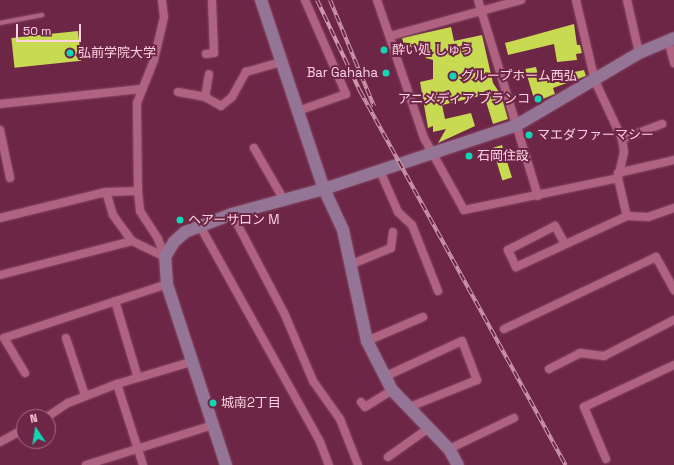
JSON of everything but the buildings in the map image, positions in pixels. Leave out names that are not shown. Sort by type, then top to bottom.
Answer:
[{"type":"street","points":[[162,0],[164,17],[154,60],[141,89],[137,103],[138,191],[140,211],[158,238],[165,257],[167,284],[194,361],[226,465]]},
{"type":"street","points":[[206,54],[214,53],[212,0]]},
{"type":"street","points":[[261,0],[324,189],[343,230],[352,264],[367,341],[384,377],[392,390],[407,408],[450,449],[458,465]]},
{"type":"street","points":[[298,111],[346,94],[305,0]]},
{"type":"street","points":[[377,0],[432,154],[464,210],[538,196],[674,160]]},
{"type":"street","points":[[478,0],[538,196]]},
{"type":"street","points":[[390,36],[521,0]]},
{"type":"street","points":[[576,0],[595,81],[622,138],[624,152],[618,176],[627,216]]},
{"type":"street","points":[[626,0],[639,53]]},
{"type":"street","points":[[165,257],[179,237],[200,226],[232,214],[324,189],[517,126],[595,81],[639,53],[671,39],[674,63]]},
{"type":"street","points":[[178,92],[205,97],[221,106],[232,97],[246,72],[281,62]]},
{"type":"street","points":[[205,97],[209,74]]},
{"type":"street","points":[[0,104],[141,89]]},
{"type":"street","points":[[622,138],[662,124]]},
{"type":"street","points":[[0,130],[10,178]]},
{"type":"street","points":[[254,148],[284,200]]},
{"type":"street","points":[[380,171],[398,212],[412,225],[438,291]]},
{"type":"street","points":[[0,218],[106,192],[138,191]]},
{"type":"street","points":[[106,192],[113,215],[132,241],[165,257]]},
{"type":"street","points":[[565,244],[555,226],[508,250],[516,267],[627,216],[648,217],[674,208]]},
{"type":"street","points":[[232,214],[285,315],[313,381],[340,420],[358,465]]},
{"type":"street","points":[[200,226],[320,442],[328,465]]},
{"type":"street","points":[[352,264],[391,248],[393,232]]},
{"type":"street","points":[[0,275],[132,241]]},
{"type":"street","points":[[504,329],[656,257],[674,290]]},
{"type":"street","points":[[25,373],[4,338],[167,284]]},
{"type":"street","points":[[115,301],[138,378]]},
{"type":"street","points":[[367,341],[423,317]]},
{"type":"street","points":[[549,369],[580,353],[604,356],[674,320]]},
{"type":"street","points":[[66,338],[85,395]]},
{"type":"street","points":[[384,377],[462,341],[477,380],[407,408]]},
{"type":"street","points":[[56,412],[85,395],[194,361]]},
{"type":"street","points":[[606,460],[584,407],[674,365]]},
{"type":"street","points":[[117,384],[143,465]]},
{"type":"street","points":[[361,402],[365,407],[392,390]]},
{"type":"street","points":[[450,449],[514,418]]},
{"type":"street","points":[[86,465],[213,425]]},
{"type":"street","points":[[388,457],[429,428]]},
{"type":"street","points":[[0,442],[16,433]]},
{"type":"lane","points":[[0,23],[42,15]]},
{"type":"railway","points":[[317,0],[360,91],[566,465]]},
{"type":"railway","points":[[330,0],[374,106]]},
{"type":"place","name":"酔い処 しゅう","points":[[384,50]]},
{"type":"place","name":"弘前学院大学","points":[[70,53]]},
{"type":"place","name":"Bar Gahaha","points":[[386,73]]},
{"type":"place","name":"グループホーム西弘","points":[[453,76]]},
{"type":"place","name":"アニメディア ブランコ","points":[[538,99]]},
{"type":"place","name":"マエダファーマシー","points":[[529,135]]},
{"type":"place","name":"石岡住設","points":[[469,156]]},
{"type":"place","name":"ヘアーサロン M","points":[[180,220]]},
{"type":"place","name":"城南2丁目","points":[[213,403]]}]
